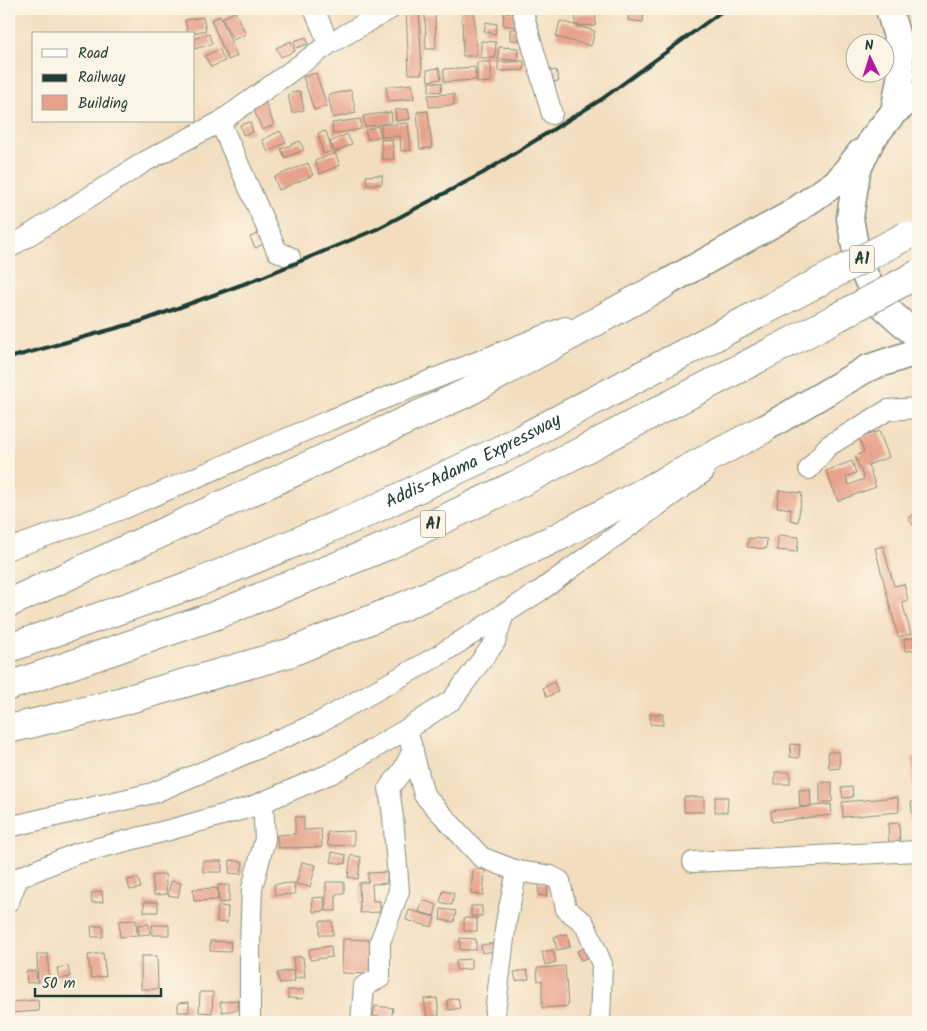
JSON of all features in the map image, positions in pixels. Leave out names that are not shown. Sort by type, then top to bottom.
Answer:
[{"type":"highway","name":"Addis-Adama Expressway","points":[[9,648],[197,583],[362,515],[504,448],[912,232]]},
{"type":"highway","name":"A1","points":[[9,686],[214,616],[389,545],[528,479],[838,318],[918,274]]},
{"type":"highway","points":[[9,603],[466,393],[661,286]]},
{"type":"highway","points":[[9,729],[105,706],[289,653],[404,606],[558,537],[762,430]]},
{"type":"main road","points":[[889,9],[899,44],[901,74],[894,112]]},
{"type":"main road","points":[[894,9],[918,36]]},
{"type":"main road","points":[[661,286],[797,209],[838,181],[894,112],[918,94]]},
{"type":"main road","points":[[872,140],[857,171],[850,218],[858,264],[881,304],[918,337]]},
{"type":"main road","points":[[762,430],[868,368],[918,353]]},
{"type":"street","points":[[314,9],[329,44]]},
{"type":"street","points":[[9,248],[146,161],[220,122],[329,44],[390,9]]},
{"type":"street","points":[[522,9],[552,114]]},
{"type":"street","points":[[220,122],[277,251],[290,256]]},
{"type":"street","points":[[9,549],[124,508],[330,420],[559,329],[661,286]]},
{"type":"street","points":[[808,468],[828,446],[888,410],[918,408]]},
{"type":"street","points":[[9,827],[153,793],[318,723],[436,656],[540,591],[762,430]]},
{"type":"street","points":[[9,901],[18,878],[75,854],[252,807],[332,773],[452,700],[495,642],[504,614]]},
{"type":"street","points":[[407,729],[424,795],[481,858],[517,871],[551,876],[560,881],[566,909],[584,923],[602,964],[600,1022]]},
{"type":"street","points":[[361,1022],[364,986],[380,978],[380,942],[399,891],[389,788],[403,770],[413,750]]},
{"type":"street","points":[[250,1022],[252,888],[265,839],[263,802]]},
{"type":"street","points":[[693,862],[918,851]]},
{"type":"street","points":[[494,1022],[506,922],[517,871]]},
{"type":"building","points":[[406,9],[419,9],[422,74],[409,74]]},
{"type":"building","points":[[462,9],[474,9],[476,56],[463,56]]},
{"type":"building","points":[[630,9],[644,9],[643,22],[628,20]]},
{"type":"building","points":[[235,12],[246,34],[233,40],[222,18]]},
{"type":"building","points":[[504,12],[519,13],[518,27],[503,25]]},
{"type":"building","points":[[425,14],[435,14],[436,49],[426,49]]},
{"type":"building","points":[[576,14],[596,15],[595,26],[575,25]]},
{"type":"building","points":[[220,16],[237,56],[228,60],[211,20]]},
{"type":"building","points":[[203,17],[206,30],[188,32],[185,20]]},
{"type":"building","points":[[560,21],[595,31],[591,46],[556,37]]},
{"type":"building","points":[[486,22],[497,24],[495,34],[484,31]]},
{"type":"building","points":[[510,29],[521,29],[521,40],[510,40]]},
{"type":"building","points":[[209,34],[212,44],[195,49],[195,39]]},
{"type":"building","points":[[306,37],[308,44],[296,48],[294,41]]},
{"type":"building","points":[[291,41],[295,51],[281,57],[276,48]]},
{"type":"building","points":[[481,41],[496,42],[495,58],[481,58]]},
{"type":"building","points":[[499,47],[518,48],[517,60],[498,59]]},
{"type":"building","points":[[219,49],[225,61],[211,67],[205,56]]},
{"type":"building","points":[[524,61],[524,70],[498,71],[498,62]]},
{"type":"building","points":[[477,62],[491,62],[491,82],[477,83]]},
{"type":"building","points":[[475,67],[476,80],[444,82],[444,69]]},
{"type":"building","points":[[439,68],[441,79],[428,81],[427,70]]},
{"type":"building","points":[[556,70],[559,81],[547,83],[545,72]]},
{"type":"building","points":[[316,73],[327,106],[314,110],[303,77]]},
{"type":"building","points":[[429,82],[442,83],[441,92],[429,91]]},
{"type":"building","points":[[412,84],[414,99],[388,101],[386,87]]},
{"type":"building","points":[[351,90],[356,113],[333,118],[328,95]]},
{"type":"building","points":[[300,91],[304,110],[292,113],[288,94]]},
{"type":"building","points":[[454,94],[454,105],[429,107],[428,95]]},
{"type":"building","points":[[263,97],[274,125],[262,130],[251,102]]},
{"type":"building","points":[[408,109],[410,119],[396,121],[395,110]]},
{"type":"building","points":[[428,111],[432,148],[420,149],[417,112]]},
{"type":"building","points":[[391,112],[392,122],[365,127],[363,116]]},
{"type":"building","points":[[360,119],[361,129],[333,134],[332,123]]},
{"type":"building","points":[[250,122],[253,132],[243,135],[240,125]]},
{"type":"building","points":[[408,123],[411,150],[401,151],[400,136],[382,137],[381,125]]},
{"type":"building","points":[[378,126],[381,136],[368,140],[365,130]]},
{"type":"building","points":[[280,131],[286,142],[268,152],[262,140]]},
{"type":"building","points":[[326,131],[332,151],[323,154],[318,133]]},
{"type":"building","points":[[347,134],[352,144],[335,152],[330,142]]},
{"type":"building","points":[[381,138],[382,140],[392,139],[394,159],[382,159]]},
{"type":"building","points":[[300,141],[304,150],[285,158],[281,149]]},
{"type":"building","points":[[335,153],[340,165],[320,174],[315,161]]},
{"type":"building","points":[[308,163],[313,175],[279,190],[274,177]]},
{"type":"building","points":[[382,175],[382,184],[367,185],[366,176]]},
{"type":"building","points":[[260,233],[264,244],[255,248],[250,237]]},
{"type":"building","points":[[879,431],[889,457],[868,465],[876,487],[838,501],[826,471],[852,461],[856,473],[846,477],[849,485],[864,479],[855,456],[864,452],[859,438]]},
{"type":"building","points":[[779,490],[802,493],[798,522],[790,520],[791,509],[777,507]]},
{"type":"building","points":[[914,513],[918,518],[918,526],[915,528],[908,518]]},
{"type":"building","points":[[778,535],[799,537],[797,552],[777,550]]},
{"type":"building","points":[[749,538],[767,539],[766,549],[747,547]]},
{"type":"building","points":[[883,546],[894,586],[904,584],[908,600],[902,602],[911,634],[898,637],[875,548]]},
{"type":"building","points":[[918,637],[918,650],[905,651],[904,639]]},
{"type":"building","points":[[554,682],[558,692],[547,697],[543,688]]},
{"type":"building","points":[[650,714],[663,714],[663,725],[650,724]]},
{"type":"building","points":[[791,744],[800,745],[799,758],[790,757]]},
{"type":"building","points":[[828,752],[839,752],[840,768],[829,769]]},
{"type":"building","points":[[912,757],[918,757],[918,787],[913,787]]},
{"type":"building","points":[[775,772],[790,772],[790,784],[775,784]]},
{"type":"building","points":[[820,782],[832,782],[832,802],[820,802]]},
{"type":"building","points":[[852,787],[853,797],[843,798],[841,788]]},
{"type":"building","points":[[810,789],[811,806],[800,807],[799,790]]},
{"type":"building","points":[[684,797],[704,797],[704,812],[684,812]]},
{"type":"building","points":[[715,797],[728,797],[727,812],[715,812]]},
{"type":"building","points":[[898,797],[899,812],[843,817],[842,802]]},
{"type":"building","points":[[911,802],[918,802],[918,818],[913,819]]},
{"type":"building","points":[[831,804],[832,815],[772,822],[771,811]]},
{"type":"building","points":[[295,817],[304,817],[304,830],[321,829],[322,847],[278,848],[277,835],[295,834]]},
{"type":"building","points":[[899,823],[900,844],[889,844],[888,824]]},
{"type":"building","points":[[354,831],[354,845],[328,846],[327,832]]},
{"type":"building","points":[[332,852],[346,855],[345,864],[331,862]]},
{"type":"building","points":[[351,855],[361,857],[358,879],[348,877]]},
{"type":"building","points":[[230,860],[243,862],[241,874],[229,873]]},
{"type":"building","points":[[203,861],[222,861],[222,872],[203,872]]},
{"type":"building","points":[[302,862],[316,865],[310,887],[296,884]]},
{"type":"building","points":[[473,869],[485,870],[483,895],[471,894]]},
{"type":"building","points":[[387,872],[387,883],[372,884],[373,901],[380,901],[380,912],[360,913],[359,883],[368,882],[368,873]]},
{"type":"building","points":[[165,874],[167,894],[154,895],[152,876]]},
{"type":"building","points":[[138,878],[141,888],[130,890],[127,880]]},
{"type":"building","points":[[171,881],[181,883],[178,897],[168,895]]},
{"type":"building","points":[[326,882],[344,882],[344,894],[336,894],[336,911],[326,911]]},
{"type":"building","points":[[294,883],[295,894],[275,895],[274,884]]},
{"type":"building","points":[[539,883],[548,884],[547,896],[538,895]]},
{"type":"building","points":[[218,885],[229,885],[229,902],[219,903]]},
{"type":"building","points":[[217,888],[218,900],[194,901],[193,889]]},
{"type":"building","points":[[102,891],[103,902],[92,903],[91,893]]},
{"type":"building","points":[[443,891],[454,893],[452,905],[440,902]]},
{"type":"building","points":[[324,897],[325,911],[313,912],[312,898]]},
{"type":"building","points":[[423,900],[437,905],[434,916],[419,912]]},
{"type":"building","points":[[144,902],[158,902],[158,912],[144,912]]},
{"type":"building","points":[[218,906],[228,907],[227,923],[217,922]]},
{"type":"building","points":[[471,906],[482,906],[482,916],[471,916]]},
{"type":"building","points":[[441,909],[456,911],[454,922],[440,920]]},
{"type":"building","points":[[409,910],[435,917],[432,927],[406,920]]},
{"type":"building","points":[[464,918],[477,918],[477,931],[464,931]]},
{"type":"building","points":[[136,920],[137,935],[120,937],[119,921]]},
{"type":"building","points":[[320,921],[332,921],[333,935],[320,935]]},
{"type":"building","points":[[149,924],[150,934],[139,935],[138,925]]},
{"type":"building","points":[[152,925],[169,925],[169,935],[152,935]]},
{"type":"building","points":[[91,926],[103,926],[103,937],[92,937]]},
{"type":"building","points":[[567,934],[570,947],[557,950],[554,937]]},
{"type":"building","points":[[460,938],[476,939],[476,950],[460,950]]},
{"type":"building","points":[[343,939],[371,940],[370,974],[342,973]]},
{"type":"building","points":[[210,941],[231,942],[230,952],[210,951]]},
{"type":"building","points":[[503,942],[503,950],[482,953],[481,945]]},
{"type":"building","points":[[592,945],[596,955],[581,960],[577,951]]},
{"type":"building","points":[[331,946],[332,957],[310,960],[309,949]]},
{"type":"building","points":[[553,950],[556,962],[545,965],[542,952]]},
{"type":"building","points":[[103,953],[106,976],[91,978],[88,955]]},
{"type":"building","points":[[37,954],[48,954],[49,982],[38,983]]},
{"type":"building","points":[[141,956],[157,956],[158,989],[141,989]]},
{"type":"building","points":[[293,957],[303,957],[305,977],[295,978]]},
{"type":"building","points":[[471,959],[471,969],[456,970],[456,960]]},
{"type":"building","points":[[68,966],[70,977],[59,979],[57,968]]},
{"type":"building","points":[[565,966],[568,1006],[542,1008],[542,980],[538,981],[537,968]]},
{"type":"building","points":[[293,970],[295,981],[280,984],[277,973]]},
{"type":"building","points":[[527,970],[529,979],[516,981],[514,972]]},
{"type":"building","points":[[26,971],[36,971],[37,982],[27,983]]},
{"type":"building","points":[[288,990],[304,990],[303,999],[288,998]]},
{"type":"building","points":[[200,992],[213,992],[212,1013],[199,1012]]},
{"type":"building","points":[[437,998],[439,1016],[427,1018],[424,999]]},
{"type":"building","points":[[458,998],[460,1008],[449,1010],[447,1000]]},
{"type":"building","points":[[38,1000],[39,1011],[9,1013],[9,1002]]},
{"type":"building","points":[[237,1000],[238,1010],[222,1012],[220,1002]]},
{"type":"building","points":[[189,1002],[189,1012],[178,1012],[178,1003]]},
{"type":"building","points":[[375,1006],[393,1008],[391,1019],[373,1016]]},
{"type":"railway","points":[[9,358],[142,321],[260,278],[377,229],[483,173],[602,99],[725,9]]}]
